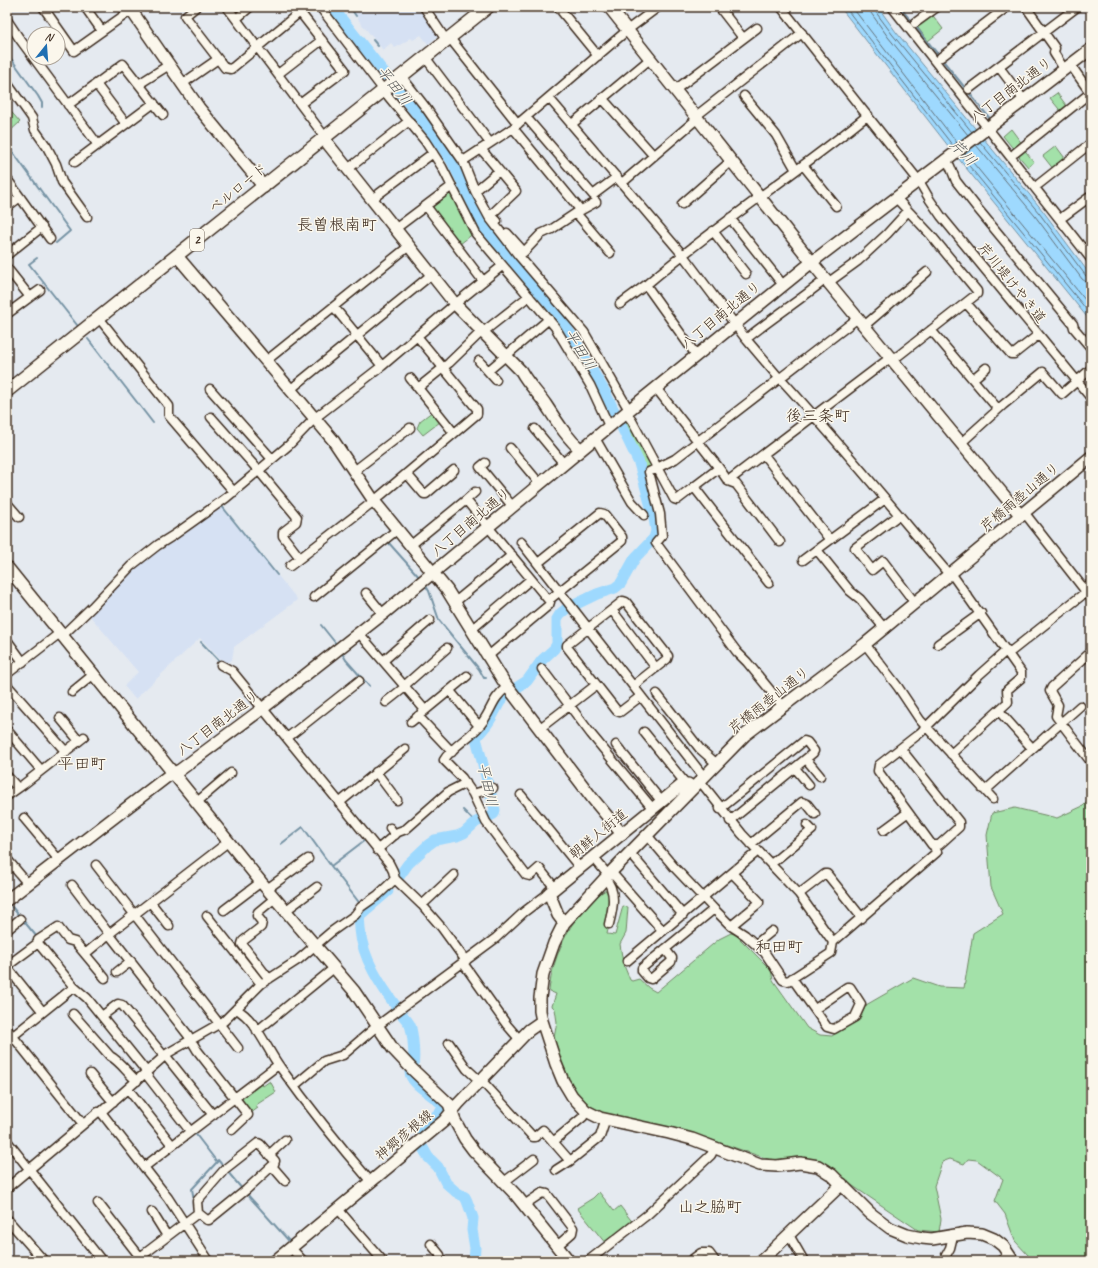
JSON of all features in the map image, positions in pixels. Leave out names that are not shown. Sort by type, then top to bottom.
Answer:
[{"type":"main road","name":"ベルロード","points":[[7,391],[488,7]]},
{"type":"street","points":[[43,7],[74,51],[132,8],[182,84],[222,137],[264,187]]},
{"type":"street","points":[[85,7],[102,31]]},
{"type":"street","points":[[196,7],[185,16],[225,68],[231,69],[298,9],[345,70],[300,104]]},
{"type":"street","points":[[226,7],[325,137],[328,144],[431,275],[455,304],[522,371],[527,381],[545,403],[558,424],[581,450]]},
{"type":"street","points":[[236,19],[250,7]]},
{"type":"street","points":[[320,7],[385,89],[432,152],[452,186],[476,234],[555,327],[572,353],[611,425]]},
{"type":"street","points":[[424,7],[578,207],[578,212],[610,253]]},
{"type":"street","points":[[558,7],[598,56]]},
{"type":"street","points":[[609,7],[890,358],[1021,516],[1027,516],[1087,593]]},
{"type":"street","points":[[463,161],[515,126],[627,30],[658,7]]},
{"type":"street","points":[[719,7],[743,38]]},
{"type":"street","name":"芹川堤けやき道","points":[[781,7],[919,181],[941,216],[1091,398]]},
{"type":"street","points":[[892,7],[986,128],[1091,259]]},
{"type":"street","points":[[915,23],[937,7]]},
{"type":"street","points":[[941,57],[1007,7]]},
{"type":"street","points":[[1015,153],[1091,93],[1054,53],[1055,48],[1026,7]]},
{"type":"street","points":[[969,89],[1077,7]]},
{"type":"street","points":[[7,20],[98,145]]},
{"type":"street","points":[[675,90],[757,28]]},
{"type":"street","points":[[526,117],[592,195],[620,180],[654,156],[697,117],[802,33]]},
{"type":"street","points":[[278,74],[322,40]]},
{"type":"street","name":"八丁目南北通り","points":[[7,900],[162,781],[262,709],[359,633],[488,528],[626,412],[783,285],[1023,99],[1091,49]]},
{"type":"street","points":[[425,57],[490,143]]},
{"type":"street","points":[[182,84],[218,59]]},
{"type":"street","points":[[572,124],[650,59]]},
{"type":"street","points":[[68,105],[124,64],[163,115]]},
{"type":"street","points":[[139,84],[169,65]]},
{"type":"street","points":[[999,67],[1023,99]]},
{"type":"street","points":[[400,77],[426,108],[463,161],[475,191],[488,217],[584,332],[674,499],[677,500],[719,468]]},
{"type":"street","points":[[7,83],[32,118],[35,130],[50,152],[62,182],[87,217]]},
{"type":"street","points":[[96,84],[126,124]]},
{"type":"street","points":[[744,96],[776,135],[800,168],[836,206]]},
{"type":"street","points":[[549,98],[682,254],[746,339],[879,490],[947,572],[951,573],[981,613],[1021,672],[1022,675],[1007,690],[1008,702],[951,754]]},
{"type":"street","points":[[602,98],[654,156]]},
{"type":"street","points":[[75,162],[154,103]]},
{"type":"street","points":[[620,304],[646,285],[682,254],[759,196],[800,168],[868,115]]},
{"type":"street","points":[[348,169],[409,121]]},
{"type":"street","points":[[1039,184],[1091,143]]},
{"type":"street","points":[[481,149],[516,191],[491,215],[524,252],[541,234],[552,229],[596,202]]},
{"type":"street","points":[[372,199],[432,152]]},
{"type":"street","points":[[947,158],[956,181],[1091,348]]},
{"type":"street","points":[[682,204],[732,161]]},
{"type":"street","points":[[475,191],[499,171]]},
{"type":"street","points":[[7,179],[50,239]]},
{"type":"street","points":[[395,229],[452,186]]},
{"type":"street","points":[[1064,216],[1091,196]]},
{"type":"street","points":[[7,207],[20,197]]},
{"type":"street","points":[[728,481],[890,358],[898,356],[977,294],[977,292],[930,234],[896,198]]},
{"type":"street","points":[[426,206],[483,281]]},
{"type":"street","points":[[746,339],[769,320],[858,261],[908,211]]},
{"type":"street","points":[[730,218],[783,285]]},
{"type":"street","points":[[7,255],[42,227]]},
{"type":"street","points":[[713,231],[746,274]]},
{"type":"street","points":[[266,361],[409,246]]},
{"type":"street","points":[[177,256],[333,440],[374,501],[411,545],[455,602],[487,657],[507,687],[593,799],[622,834]]},
{"type":"street","points":[[7,674],[56,636],[65,633],[131,566],[234,492],[289,445],[315,418],[382,366],[502,266]]},
{"type":"street","points":[[7,268],[30,297]]},
{"type":"street","points":[[783,706],[737,652],[656,543],[662,536],[660,514],[649,472],[675,459],[780,379],[861,322],[927,272]]},
{"type":"street","points":[[291,389],[431,275]]},
{"type":"street","points":[[646,285],[696,355]]},
{"type":"street","points":[[7,314],[40,290]]},
{"type":"street","points":[[418,388],[483,332],[529,296]]},
{"type":"street","points":[[966,303],[1011,354],[1014,354],[1038,335]]},
{"type":"street","points":[[334,307],[382,366]]},
{"type":"street","points":[[99,318],[169,406],[169,416],[234,492]]},
{"type":"street","points":[[488,370],[549,319]]},
{"type":"street","points":[[932,330],[998,409]]},
{"type":"street","points":[[290,566],[374,501],[477,414],[477,409],[418,336]]},
{"type":"street","points":[[479,361],[496,380]]},
{"type":"street","points":[[973,379],[986,368]]},
{"type":"street","points":[[961,443],[998,409],[1043,372],[1062,394],[1091,369]]},
{"type":"street","points":[[410,378],[454,433]]},
{"type":"street","points":[[210,388],[272,460]]},
{"type":"street","points":[[656,388],[728,481],[736,484],[780,542]]},
{"type":"street","points":[[211,417],[259,470],[297,517],[296,522],[283,532],[283,536],[300,558]]},
{"type":"street","points":[[354,471],[410,428]]},
{"type":"street","points":[[535,429],[564,464]]},
{"type":"street","points":[[595,438],[632,502],[644,515]]},
{"type":"street","points":[[510,448],[540,484]]},
{"type":"street","points":[[764,455],[830,540]]},
{"type":"street","name":"芹橋雨壺山通り","points":[[586,1112],[572,1096],[563,1081],[556,1064],[540,1011],[543,974],[554,943],[564,923],[696,783],[745,735],[885,629],[1091,457]]},
{"type":"street","points":[[485,463],[480,467],[513,507]]},
{"type":"street","points":[[407,474],[424,494],[426,494],[454,470]]},
{"type":"street","points":[[694,487],[769,582]]},
{"type":"street","points":[[411,545],[475,492]]},
{"type":"street","points":[[803,560],[885,499]]},
{"type":"street","points":[[466,500],[549,600]]},
{"type":"street","points":[[7,503],[19,517]]},
{"type":"street","points":[[487,657],[549,605],[549,600],[560,590],[622,541],[622,537],[604,514],[600,513],[538,563]]},
{"type":"street","points":[[899,515],[855,548],[872,570],[883,562],[916,603]]},
{"type":"street","points":[[314,597],[398,529]]},
{"type":"street","points":[[522,542],[641,696],[696,783]]},
{"type":"street","points":[[817,550],[850,591],[860,599],[885,629]]},
{"type":"street","points":[[455,602],[512,555]]},
{"type":"street","points":[[7,567],[228,842],[356,995],[393,1049],[446,1100],[455,1121],[474,1151],[524,1205],[569,1261]]},
{"type":"street","points":[[471,630],[531,579]]},
{"type":"street","points":[[901,749],[959,822],[958,828],[939,846],[932,845],[907,813],[878,771],[879,765],[901,749],[1008,652],[1087,593],[1091,584]]},
{"type":"street","points":[[366,593],[383,614]]},
{"type":"street","points":[[633,686],[667,659],[668,656],[626,602],[623,601],[567,645],[567,647],[617,711],[620,712],[641,696]]},
{"type":"street","points":[[612,610],[656,668]]},
{"type":"street","points":[[938,644],[981,613]]},
{"type":"street","points":[[383,661],[430,620]]},
{"type":"street","points":[[359,633],[404,686],[422,713],[452,752]]},
{"type":"street","points":[[7,640],[23,662]]},
{"type":"street","points":[[865,644],[898,687],[920,720],[993,799]]},
{"type":"street","points":[[386,702],[447,648]]},
{"type":"street","points":[[1091,652],[1052,687],[1050,691],[1058,705],[1056,716],[1091,762]]},
{"type":"street","points":[[221,665],[232,671],[391,867],[395,879],[422,905],[442,928],[507,1026],[520,1040]]},
{"type":"street","points":[[542,669],[569,705],[653,809]]},
{"type":"street","points":[[72,692],[94,674]]},
{"type":"street","points":[[411,722],[467,676]]},
{"type":"street","points":[[287,738],[359,681]]},
{"type":"street","points":[[7,685],[66,752]]},
{"type":"street","points":[[539,729],[596,685]]},
{"type":"street","points":[[507,687],[496,697],[484,721],[444,760],[458,772],[473,794],[485,819],[526,875],[530,876],[539,868],[552,891],[558,915],[564,923]]},
{"type":"street","points":[[450,691],[479,726]]},
{"type":"street","points":[[657,694],[700,749],[717,764]]},
{"type":"street","points":[[984,789],[986,789],[1080,706]]},
{"type":"street","points":[[999,711],[1032,748]]},
{"type":"street","points":[[7,796],[82,739],[60,718]]},
{"type":"street","points":[[7,730],[41,770]]},
{"type":"street","points":[[644,732],[720,808],[751,844],[799,894],[833,942]]},
{"type":"street","points":[[720,808],[804,741],[807,742],[814,751],[730,821]]},
{"type":"street","points":[[616,745],[662,802]]},
{"type":"street","points":[[339,803],[405,749]]},
{"type":"street","points":[[806,759],[820,776]]},
{"type":"street","points":[[795,768],[809,785]]},
{"type":"street","points":[[376,772],[397,800]]},
{"type":"street","points":[[197,802],[230,773]]},
{"type":"street","points":[[7,776],[18,788]]},
{"type":"street","name":"朝鮮人街道","points":[[552,891],[683,784],[696,783]]},
{"type":"street","points":[[377,850],[392,832],[406,828],[448,792],[466,784]]},
{"type":"street","points":[[473,794],[490,788]]},
{"type":"street","points":[[521,795],[580,868]]},
{"type":"street","points":[[751,844],[802,802],[807,804],[815,814]]},
{"type":"street","points":[[884,830],[907,813]]},
{"type":"street","points":[[24,818],[59,860]]},
{"type":"street","points":[[771,864],[812,830],[807,825]]},
{"type":"street","points":[[647,835],[703,898],[731,926],[756,944],[765,953],[783,980],[788,981],[831,954],[833,942],[937,852],[935,845]]},
{"type":"street","points":[[85,954],[228,842]]},
{"type":"street","points":[[627,961],[758,851]]},
{"type":"street","points":[[630,853],[683,915]]},
{"type":"street","points":[[224,910],[308,858]]},
{"type":"street","points":[[594,858],[608,875],[663,931]]},
{"type":"street","points":[[7,859],[28,884]]},
{"type":"street","points":[[96,865],[238,1048]]},
{"type":"street","points":[[731,926],[759,904],[759,902],[732,873]]},
{"type":"street","points":[[799,894],[827,874],[862,918]]},
{"type":"street","points":[[422,905],[454,875]]},
{"type":"street","points":[[608,875],[613,894],[612,911],[609,924]]},
{"type":"street","points":[[7,1188],[83,1124],[113,1102],[165,1056],[191,1039],[220,1024],[261,984],[298,960],[355,915],[361,907],[378,895],[395,879]]},
{"type":"street","points":[[72,885],[248,1115],[232,1130]]},
{"type":"street","points":[[285,910],[317,887]]},
{"type":"street","points":[[294,1086],[324,1061],[343,1055],[377,1026],[496,938],[524,912],[552,891]]},
{"type":"street","points":[[269,979],[242,944],[243,941],[261,928],[262,922],[257,916],[258,912],[274,898]]},
{"type":"street","points":[[151,903],[169,926]]},
{"type":"street","points":[[665,949],[714,909]]},
{"type":"street","points":[[207,916],[261,984]]},
{"type":"street","points":[[7,930],[20,919]]},
{"type":"street","points":[[43,1012],[7,967],[38,943],[38,940],[58,927],[68,940],[75,942],[105,978]]},
{"type":"street","points":[[756,944],[772,931]]},
{"type":"street","points":[[38,943],[74,987],[87,998],[102,1016],[190,1131]]},
{"type":"street","points":[[117,972],[131,961]]},
{"type":"street","points":[[257,1030],[334,968]]},
{"type":"street","points":[[792,978],[827,1027],[834,1028],[854,1018],[862,1004],[850,987],[847,987],[815,1009]]},
{"type":"street","points":[[13,1036],[74,987]]},
{"type":"street","points":[[102,1016],[118,1004],[122,1005],[212,1115]]},
{"type":"street","points":[[236,1009],[245,1015],[257,1030],[278,1065],[370,1182]]},
{"type":"street","points":[[73,1014],[110,1056],[116,1059],[128,1074],[137,1081]]},
{"type":"street","name":"神郷彦根線","points":[[275,1261],[444,1121],[529,1030],[542,1021]]},
{"type":"street","points":[[7,1029],[83,1124]]},
{"type":"street","points":[[449,1043],[467,1069],[533,1137],[543,1130],[570,1161]]},
{"type":"street","points":[[144,1167],[278,1065]]},
{"type":"street","points":[[90,1074],[113,1102]]},
{"type":"street","points":[[128,1089],[172,1145]]},
{"type":"street","points":[[101,1112],[168,1198],[209,1261]]},
{"type":"street","points":[[553,1142],[573,1126],[586,1112],[606,1119],[669,1133],[715,1147],[760,1165],[777,1166],[800,1163],[818,1166],[827,1171],[870,1212],[890,1228],[907,1236],[918,1238],[932,1239],[967,1233],[988,1236],[1003,1246],[1011,1258],[1000,1261]]},
{"type":"street","points":[[556,1170],[570,1161],[600,1137],[606,1119]]},
{"type":"street","points":[[269,1154],[286,1140]]},
{"type":"street","points":[[7,1141],[102,1261]]},
{"type":"street","points":[[258,1144],[260,1144],[275,1161],[272,1166],[209,1220],[206,1220],[198,1213],[197,1201],[226,1169],[258,1144]]},
{"type":"street","points":[[588,1261],[647,1215],[711,1155],[715,1147]]},
{"type":"street","points":[[504,1182],[534,1159]]},
{"type":"street","points":[[272,1166],[285,1182]]},
{"type":"street","points":[[761,1261],[842,1184]]},
{"type":"street","points":[[524,1205],[542,1193],[547,1194],[573,1228],[572,1233],[557,1246]]},
{"type":"street","points":[[98,1203],[137,1259],[198,1213]]},
{"type":"street","points":[[338,1209],[383,1261]]},
{"type":"street","points":[[152,1212],[167,1236]]},
{"type":"street","points":[[7,1219],[44,1261]]},
{"type":"street","points":[[789,1235],[804,1261]]},
{"type":"street","points":[[943,1261],[950,1248],[953,1236]]},
{"type":"street","points":[[431,1244],[440,1255],[441,1261]]},
{"type":"street","points":[[292,1248],[302,1261]]},
{"type":"street","points":[[690,1261],[701,1253],[709,1253],[715,1261]]},
{"type":"shaded area","points":[[352,7],[420,7],[439,35],[428,44],[421,35],[413,40],[411,38],[395,48],[391,43],[383,50],[360,22]]},
{"type":"shaded area","points":[[221,506],[297,599],[234,647],[232,660],[226,664],[200,638],[135,699],[124,686],[138,672],[90,616],[122,581],[143,562],[198,524]]},
{"type":"green space","points":[[931,13],[943,29],[928,41],[915,24]]},
{"type":"green space","points":[[1057,93],[1069,109],[1063,114],[1050,98]]},
{"type":"green space","points":[[7,107],[20,122],[7,134]]},
{"type":"green space","points":[[1011,129],[1023,145],[1015,151],[1003,136]]},
{"type":"green space","points":[[1056,146],[1067,161],[1054,170],[1043,156]]},
{"type":"green space","points":[[1023,148],[1034,162],[1028,167],[1016,153]]},
{"type":"green space","points":[[450,191],[474,233],[460,244],[433,209],[433,204]]},
{"type":"green space","points":[[433,411],[440,422],[423,435],[417,428],[420,421]]},
{"type":"green space","points":[[626,420],[628,420],[655,467],[647,471],[625,423]]},
{"type":"green space","points":[[1091,798],[1091,1261],[1030,1261],[1028,1255],[1015,1241],[1005,1214],[995,1201],[1003,1179],[977,1160],[968,1159],[964,1164],[950,1159],[942,1162],[934,1186],[941,1219],[939,1232],[918,1230],[816,1161],[774,1161],[694,1134],[600,1114],[587,1108],[569,1083],[553,1043],[557,1022],[555,1009],[552,1006],[556,994],[549,991],[551,978],[560,949],[575,920],[594,898],[606,890],[611,902],[611,917],[607,934],[615,935],[623,906],[628,907],[626,933],[620,944],[623,963],[630,980],[632,981],[639,979],[656,992],[719,939],[731,933],[735,934],[771,970],[773,980],[807,1028],[820,1035],[832,1036],[860,1018],[866,1005],[913,978],[939,987],[964,988],[973,933],[1003,914],[991,887],[987,835],[992,813],[1015,808],[1057,818],[1083,806]]},
{"type":"green space","points":[[259,1081],[263,1086],[270,1081],[276,1092],[256,1105],[258,1108],[251,1113],[238,1099]]},
{"type":"green space","points":[[599,1192],[614,1211],[620,1206],[634,1224],[606,1244],[577,1208],[593,1198]]},
{"type":"water","name":"芹川","points":[[840,7],[878,7],[896,32],[1043,211],[1091,276],[1091,322],[949,147]]},
{"type":"waterway","name":"平田川","points":[[332,7],[430,130],[452,161],[484,227],[559,315],[605,392],[639,463],[654,518],[656,531],[654,538],[635,558],[621,583],[615,588],[597,594],[566,609],[560,614],[557,619],[557,644],[554,649],[542,660],[527,681],[513,690]]},
{"type":"waterway","points":[[350,7],[356,16]]},
{"type":"waterway","points":[[900,7],[912,22]]},
{"type":"waterway","points":[[915,26],[991,120]]},
{"type":"waterway","points":[[373,40],[378,46]]},
{"type":"waterway","points":[[7,53],[38,96],[42,103],[42,107]]},
{"type":"waterway","points":[[7,144],[70,231],[56,243]]},
{"type":"waterway","points":[[37,258],[29,264],[77,325]]},
{"type":"waterway","points":[[88,339],[153,423]]},
{"type":"waterway","points":[[221,505],[277,575]]},
{"type":"waterway","points":[[388,542],[420,578]]},
{"type":"waterway","points":[[426,586],[439,620],[479,669],[484,678],[486,678]]},
{"type":"waterway","points":[[321,625],[337,645]]},
{"type":"waterway","points":[[201,642],[219,661]]},
{"type":"waterway","points":[[342,653],[346,660],[369,686]]},
{"type":"waterway","points":[[234,679],[253,704]]},
{"type":"waterway","name":"平田川","points":[[398,878],[408,864],[435,840],[457,836],[464,833],[476,822],[494,814],[495,810],[476,738],[487,725],[500,701],[505,695]]},
{"type":"waterway","points":[[289,747],[297,756]]},
{"type":"waterway","points":[[299,760],[307,769]]},
{"type":"waterway","points":[[463,810],[476,823]]},
{"type":"waterway","points":[[331,866],[365,840],[345,815]]},
{"type":"waterway","points":[[281,844],[303,827],[361,905]]},
{"type":"waterway","name":"平田川","points":[[388,891],[361,914],[359,919],[364,950],[368,961],[385,991],[398,1009]]},
{"type":"waterway","points":[[12,907],[37,937]]},
{"type":"waterway","name":"平田川","points":[[400,1012],[409,1023],[411,1029],[414,1052],[413,1066]]},
{"type":"waterway","name":"平田川","points":[[410,1072],[414,1081],[444,1107],[422,1129],[422,1132]]},
{"type":"waterway","points":[[194,1132],[217,1162],[218,1160],[223,1166]]},
{"type":"waterway","name":"平田川","points":[[423,1148],[428,1157],[438,1167],[446,1183],[456,1192],[465,1197],[467,1201],[473,1218],[472,1230],[475,1248],[474,1261]]},
{"type":"waterway","points":[[194,1200],[192,1189],[217,1162]]},
{"type":"waterway","points":[[227,1171],[243,1190]]},
{"type":"waterway","points":[[246,1193],[289,1241]]},
{"type":"district","name":"長曽根南町","points":[[337,225]]},
{"type":"district","name":"後三条町","points":[[818,416]]},
{"type":"district","name":"平田町","points":[[82,764]]},
{"type":"district","name":"和田町","points":[[779,947]]},
{"type":"district","name":"山之脇町","points":[[710,1207]]}]
